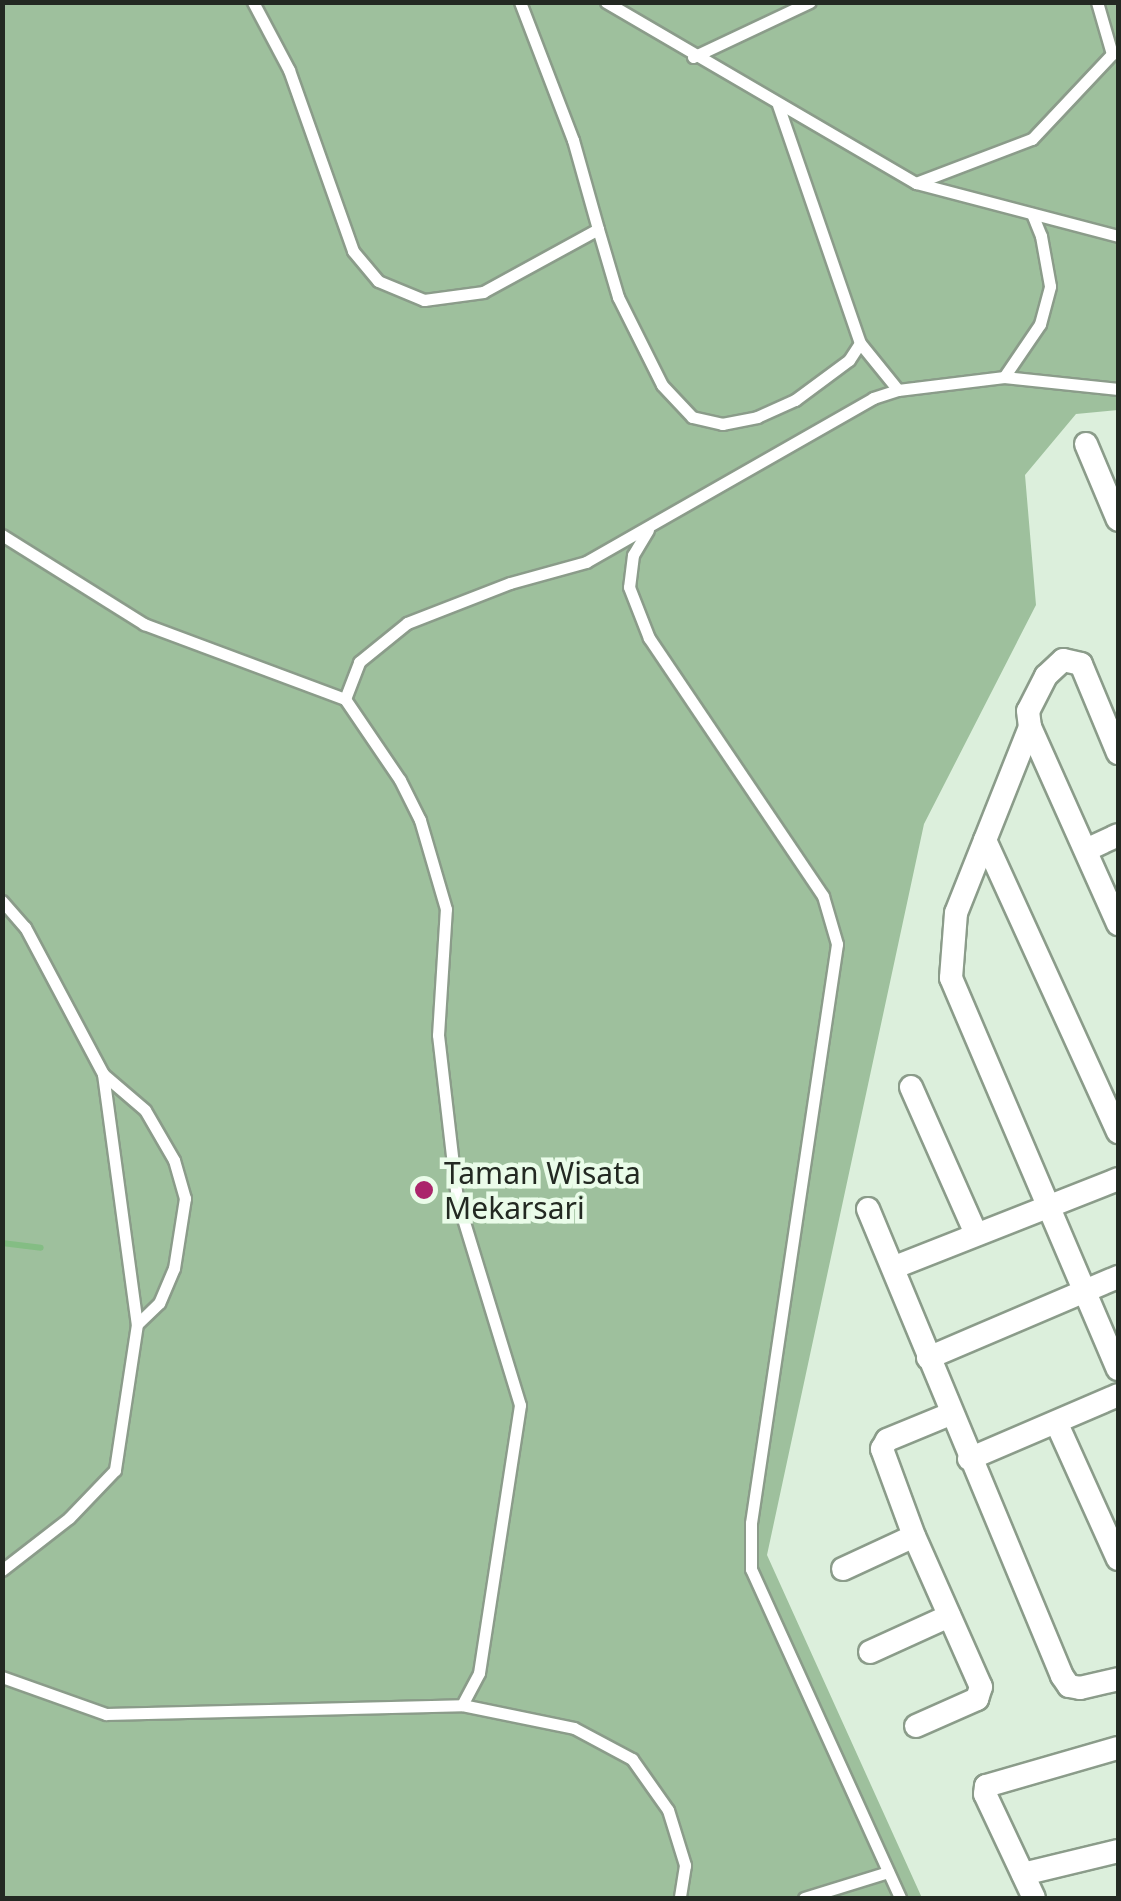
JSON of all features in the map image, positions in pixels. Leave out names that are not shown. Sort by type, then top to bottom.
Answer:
[{"type":"street","points":[[1086,444],[1118,520]]},
{"type":"street","points":[[1118,753],[1081,664],[1063,660],[1046,676],[1028,711],[1030,727],[1118,924]]},
{"type":"street","points":[[1030,727],[956,913],[951,978],[1118,1369]]},
{"type":"street","points":[[1086,850],[1118,835]]},
{"type":"street","points":[[985,840],[1118,1132]]},
{"type":"street","points":[[911,1087],[976,1234]]},
{"type":"street","points":[[895,1268],[1118,1178]]},
{"type":"street","points":[[868,1210],[1062,1676],[1070,1686],[1080,1688],[1118,1680]]},
{"type":"street","points":[[928,1358],[1118,1277]]},
{"type":"street","points":[[969,1459],[1118,1395]]},
{"type":"street","points":[[916,1726],[981,1693],[914,1536],[882,1449],[887,1440],[950,1414]]},
{"type":"street","points":[[1057,1424],[1118,1560]]},
{"type":"street","points":[[843,1569],[914,1536]]},
{"type":"street","points":[[870,1652],[949,1616]]},
{"type":"street","points":[[1034,1898],[984,1794],[986,1786],[1118,1748]]},
{"type":"street","points":[[1023,1874],[1118,1852]]},
{"type":"lane","points":[[253,2],[289,70],[352,251],[378,281],[424,300],[483,292],[598,228]]},
{"type":"lane","points":[[520,2],[573,140],[618,297],[662,385],[692,418],[722,424],[756,417],[795,400],[849,360],[860,343]]},
{"type":"lane","points":[[606,2],[916,183],[1118,236]]},
{"type":"lane","points":[[693,56],[810,2]]},
{"type":"lane","points":[[916,183],[1032,139],[1115,52],[1096,2]]},
{"type":"lane","points":[[778,105],[860,343],[898,390]]},
{"type":"lane","points":[[1004,376],[1040,324],[1050,286],[1042,236],[1032,214]]},
{"type":"lane","points":[[344,699],[358,662],[407,623],[510,582],[586,562],[873,398],[898,390],[1004,376],[1118,389]]},
{"type":"lane","points":[[648,530],[634,554],[629,587],[649,638],[823,896],[837,944],[751,1522],[751,1569],[900,1898]]},
{"type":"lane","points":[[2,536],[144,624],[344,699],[400,780],[436,867],[446,909],[438,1034],[440,1082],[457,1199],[520,1405],[480,1673],[462,1705]]},
{"type":"lane","points":[[2,901],[24,928],[103,1074],[137,1324],[114,1470],[69,1518],[2,1570]]},
{"type":"lane","points":[[103,1074],[145,1110],[174,1160],[184,1198],[174,1268],[159,1303],[137,1324]]},
{"type":"lane","points":[[2,1678],[106,1714],[462,1705],[574,1728],[632,1759],[668,1810],[685,1864],[680,1898]]},
{"type":"lane","points":[[804,1898],[888,1872]]},
{"type":"green space","name":"Taman Wisata Mekarsari","points":[[3,3],[1118,3],[1118,410],[1076,414],[1025,475],[1036,605],[924,824],[767,1555],[922,1898],[3,1898]]},
{"type":"waterway","points":[[2,1243],[41,1248]]},
{"type":"place","name":"Taman Wisata Mekarsari","points":[[424,1190]]}]
